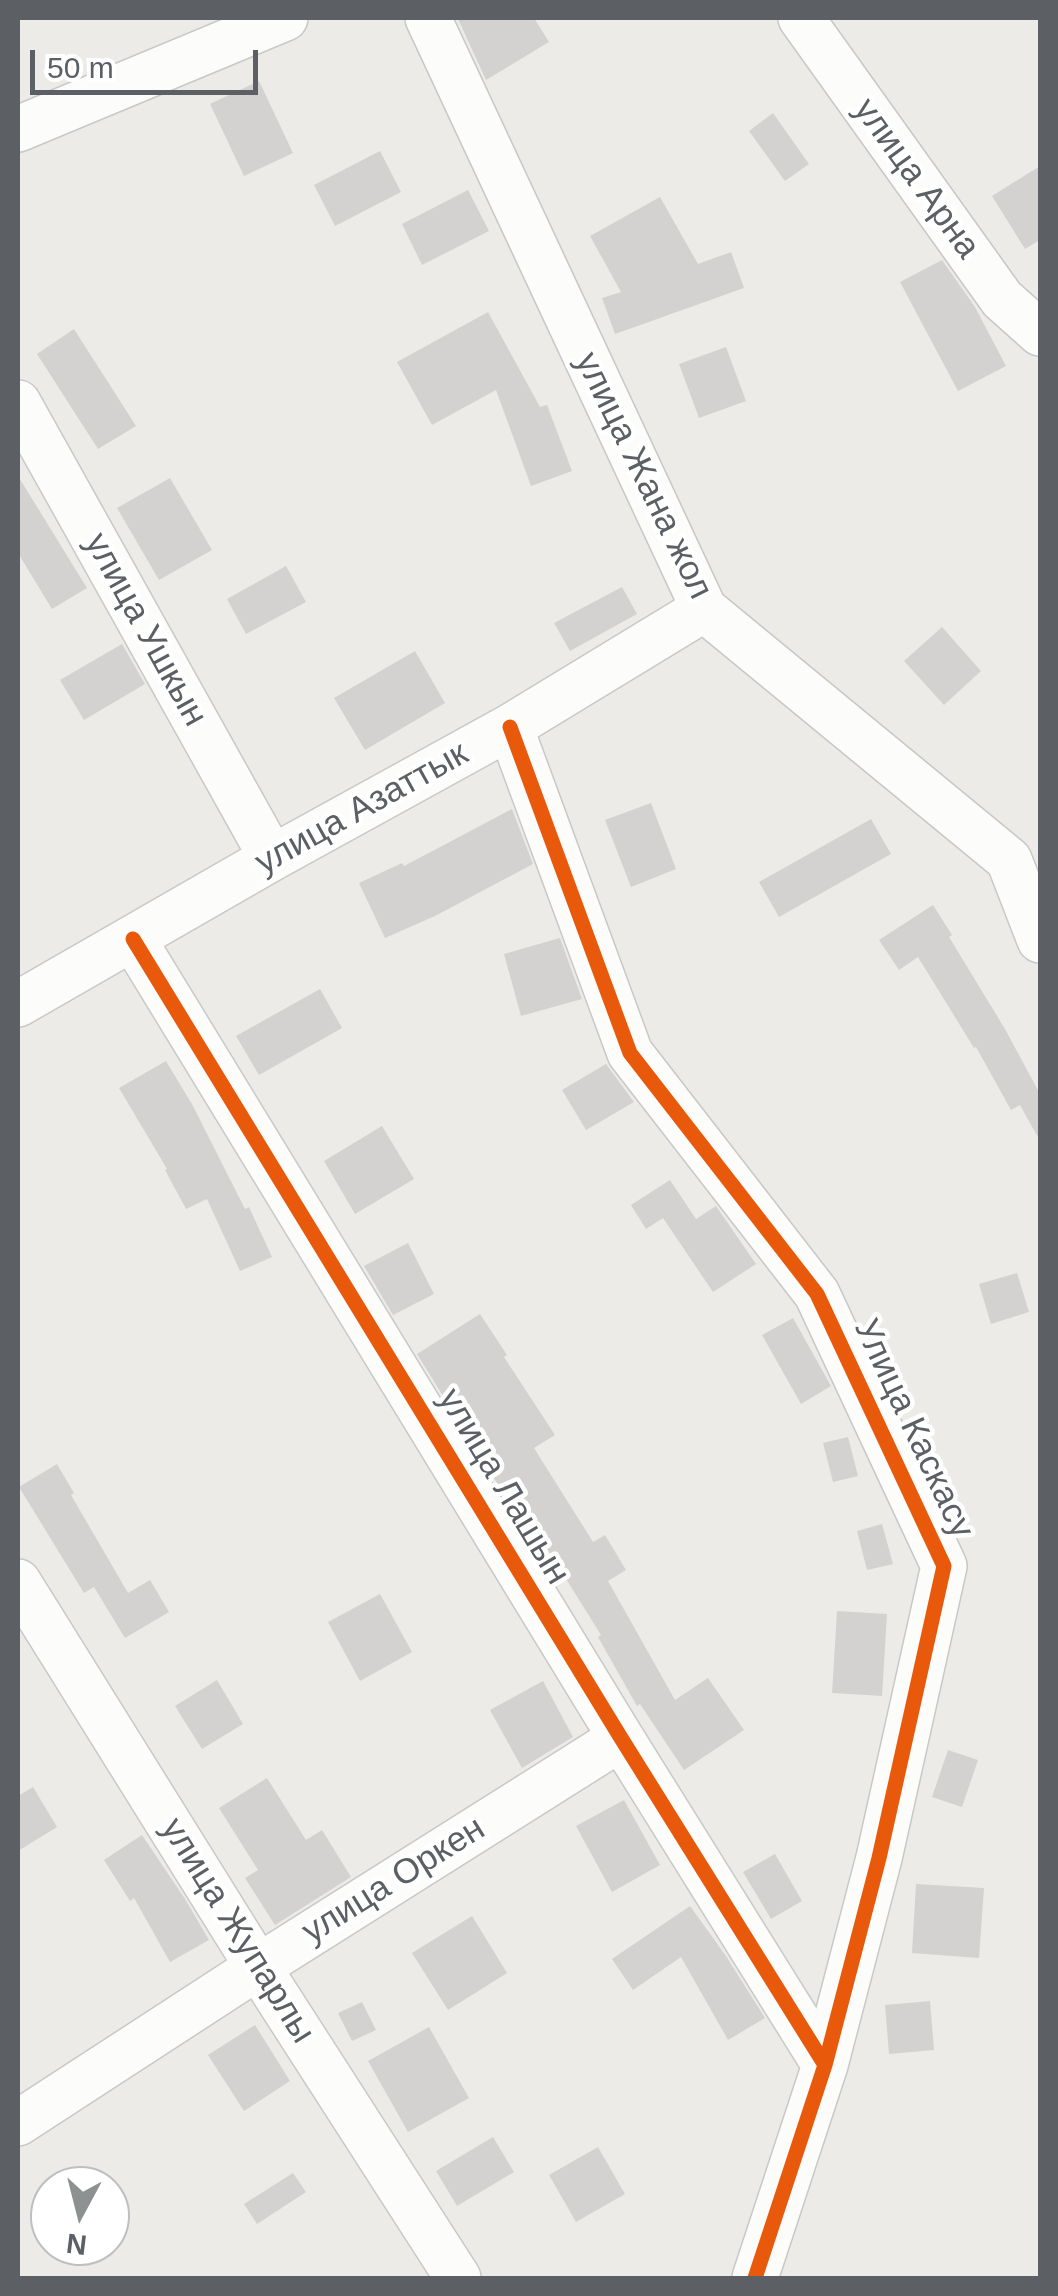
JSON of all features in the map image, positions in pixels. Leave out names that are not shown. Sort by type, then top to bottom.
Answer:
[{"type":"street","points":[[18,129],[285,18]]},
{"type":"street","name":"улица Жана жол","points":[[428,18],[704,609],[1009,860],[1040,940]]},
{"type":"street","name":"улица Арна","points":[[801,18],[1002,298],[1040,333]]},
{"type":"street","name":"улица Ушкын","points":[[18,403],[272,858]]},
{"type":"street","name":"улица Азаттык","points":[[18,1004],[272,858],[510,728],[704,609]]},
{"type":"street","name":"Улица Каскасу","points":[[510,728],[630,1053],[817,1294],[944,1566],[879,1858],[825,2064],[756,2278]]},
{"type":"street","name":"улица Лашын","points":[[132,939],[825,2064]]},
{"type":"street","name":"улица Жупарлы","points":[[18,1582],[458,2278]]},
{"type":"street","name":"улица Оркен","points":[[18,2123],[621,1738]]},
{"type":"building","points":[[534,18],[549,42],[486,80],[458,19]]},
{"type":"building","points":[[259,81],[293,153],[244,176],[210,104]]},
{"type":"building","points":[[773,113],[809,164],[785,181],[749,131]]},
{"type":"building","points":[[380,151],[401,192],[335,226],[314,185]]},
{"type":"building","points":[[1040,166],[1040,240],[1025,249],[992,196]]},
{"type":"building","points":[[468,190],[489,231],[422,265],[402,224]]},
{"type":"building","points":[[660,197],[698,264],[731,252],[744,288],[615,334],[602,298],[621,292],[590,236]]},
{"type":"building","points":[[942,260],[975,307],[1006,366],[958,391],[900,282]]},
{"type":"building","points":[[488,312],[540,407],[547,405],[572,471],[531,486],[496,390],[432,425],[397,362]]},
{"type":"building","points":[[74,329],[136,426],[98,449],[37,354]]},
{"type":"building","points":[[726,347],[746,401],[699,418],[679,364]]},
{"type":"building","points":[[18,476],[87,588],[52,609],[18,553]]},
{"type":"building","points":[[170,478],[212,550],[159,580],[117,508]]},
{"type":"building","points":[[286,566],[306,602],[246,634],[227,599]]},
{"type":"building","points":[[622,587],[637,614],[570,651],[554,623]]},
{"type":"building","points":[[942,627],[981,671],[944,705],[904,661]]},
{"type":"building","points":[[122,644],[145,684],[84,720],[60,680]]},
{"type":"building","points":[[415,651],[445,703],[365,750],[334,698]]},
{"type":"building","points":[[651,803],[676,869],[631,887],[605,820]]},
{"type":"building","points":[[512,809],[533,864],[385,938],[359,883],[402,863],[404,866]]},
{"type":"building","points":[[871,819],[891,854],[779,917],[759,882]]},
{"type":"building","points":[[933,905],[1040,1094],[1040,1141],[1020,1105],[1011,1110],[918,957],[899,970],[879,940]]},
{"type":"building","points":[[560,938],[582,999],[521,1016],[504,954]]},
{"type":"building","points":[[320,989],[342,1028],[259,1075],[236,1036]]},
{"type":"building","points":[[166,1061],[245,1209],[249,1207],[272,1257],[240,1271],[207,1199],[186,1209],[119,1088]]},
{"type":"building","points":[[606,1064],[634,1102],[586,1130],[562,1090]]},
{"type":"building","points":[[382,1126],[414,1179],[355,1214],[324,1161]]},
{"type":"building","points":[[670,1180],[696,1219],[716,1206],[756,1264],[713,1292],[663,1218],[646,1229],[631,1205]]},
{"type":"building","points":[[408,1243],[434,1294],[393,1315],[364,1266]]},
{"type":"building","points":[[1017,1273],[1029,1312],[991,1324],[979,1284]]},
{"type":"building","points":[[480,1314],[555,1435],[534,1448],[593,1542],[605,1535],[626,1570],[608,1581],[675,1700],[708,1678],[744,1730],[684,1770],[640,1704],[637,1706],[598,1637],[601,1635],[546,1547],[539,1551],[417,1354]]},
{"type":"building","points":[[793,1318],[831,1386],[801,1404],[762,1335]]},
{"type":"building","points":[[848,1437],[858,1476],[833,1482],[823,1443]]},
{"type":"building","points":[[57,1464],[128,1593],[150,1580],[169,1612],[125,1638],[94,1587],[84,1593],[19,1487]]},
{"type":"building","points":[[882,1524],[893,1564],[867,1570],[857,1531]]},
{"type":"building","points":[[380,1594],[412,1652],[360,1681],[328,1622]]},
{"type":"building","points":[[837,1611],[887,1614],[882,1696],[832,1693]]},
{"type":"building","points":[[217,1680],[243,1724],[202,1749],[175,1706]]},
{"type":"building","points":[[543,1681],[573,1737],[522,1768],[490,1710]]},
{"type":"building","points":[[948,1750],[978,1760],[962,1807],[932,1797]]},
{"type":"building","points":[[267,1778],[306,1840],[322,1830],[351,1877],[275,1925],[245,1878],[258,1870],[219,1808]]},
{"type":"building","points":[[33,1787],[57,1827],[18,1851],[18,1796]]},
{"type":"building","points":[[624,1800],[660,1865],[612,1892],[576,1826]]},
{"type":"building","points":[[142,1835],[209,1940],[170,1962],[134,1898],[130,1901],[104,1860]]},
{"type":"building","points":[[775,1854],[802,1901],[771,1919],[743,1872]]},
{"type":"building","points":[[916,1884],[984,1888],[979,1958],[912,1953]]},
{"type":"building","points":[[690,1906],[765,2018],[728,2040],[681,1957],[633,1990],[612,1959]]},
{"type":"building","points":[[472,1916],[507,1973],[448,2010],[412,1953]]},
{"type":"building","points":[[930,2001],[934,2050],[889,2054],[885,2005]]},
{"type":"building","points":[[362,2002],[376,2030],[352,2041],[338,2013]]},
{"type":"building","points":[[255,2025],[290,2081],[244,2111],[208,2055]]},
{"type":"building","points":[[429,2027],[469,2098],[408,2132],[368,2061]]},
{"type":"building","points":[[493,2137],[514,2172],[457,2206],[436,2171]]},
{"type":"building","points":[[598,2147],[625,2194],[576,2222],[549,2175]]},
{"type":"building","points":[[293,2173],[306,2192],[257,2224],[244,2204]]},
{"type":"cycle path","points":[[510,727],[630,1053],[817,1294],[944,1566],[879,1858],[825,2065],[755,2278]]},
{"type":"cycle path","points":[[133,939],[825,2065]]}]
